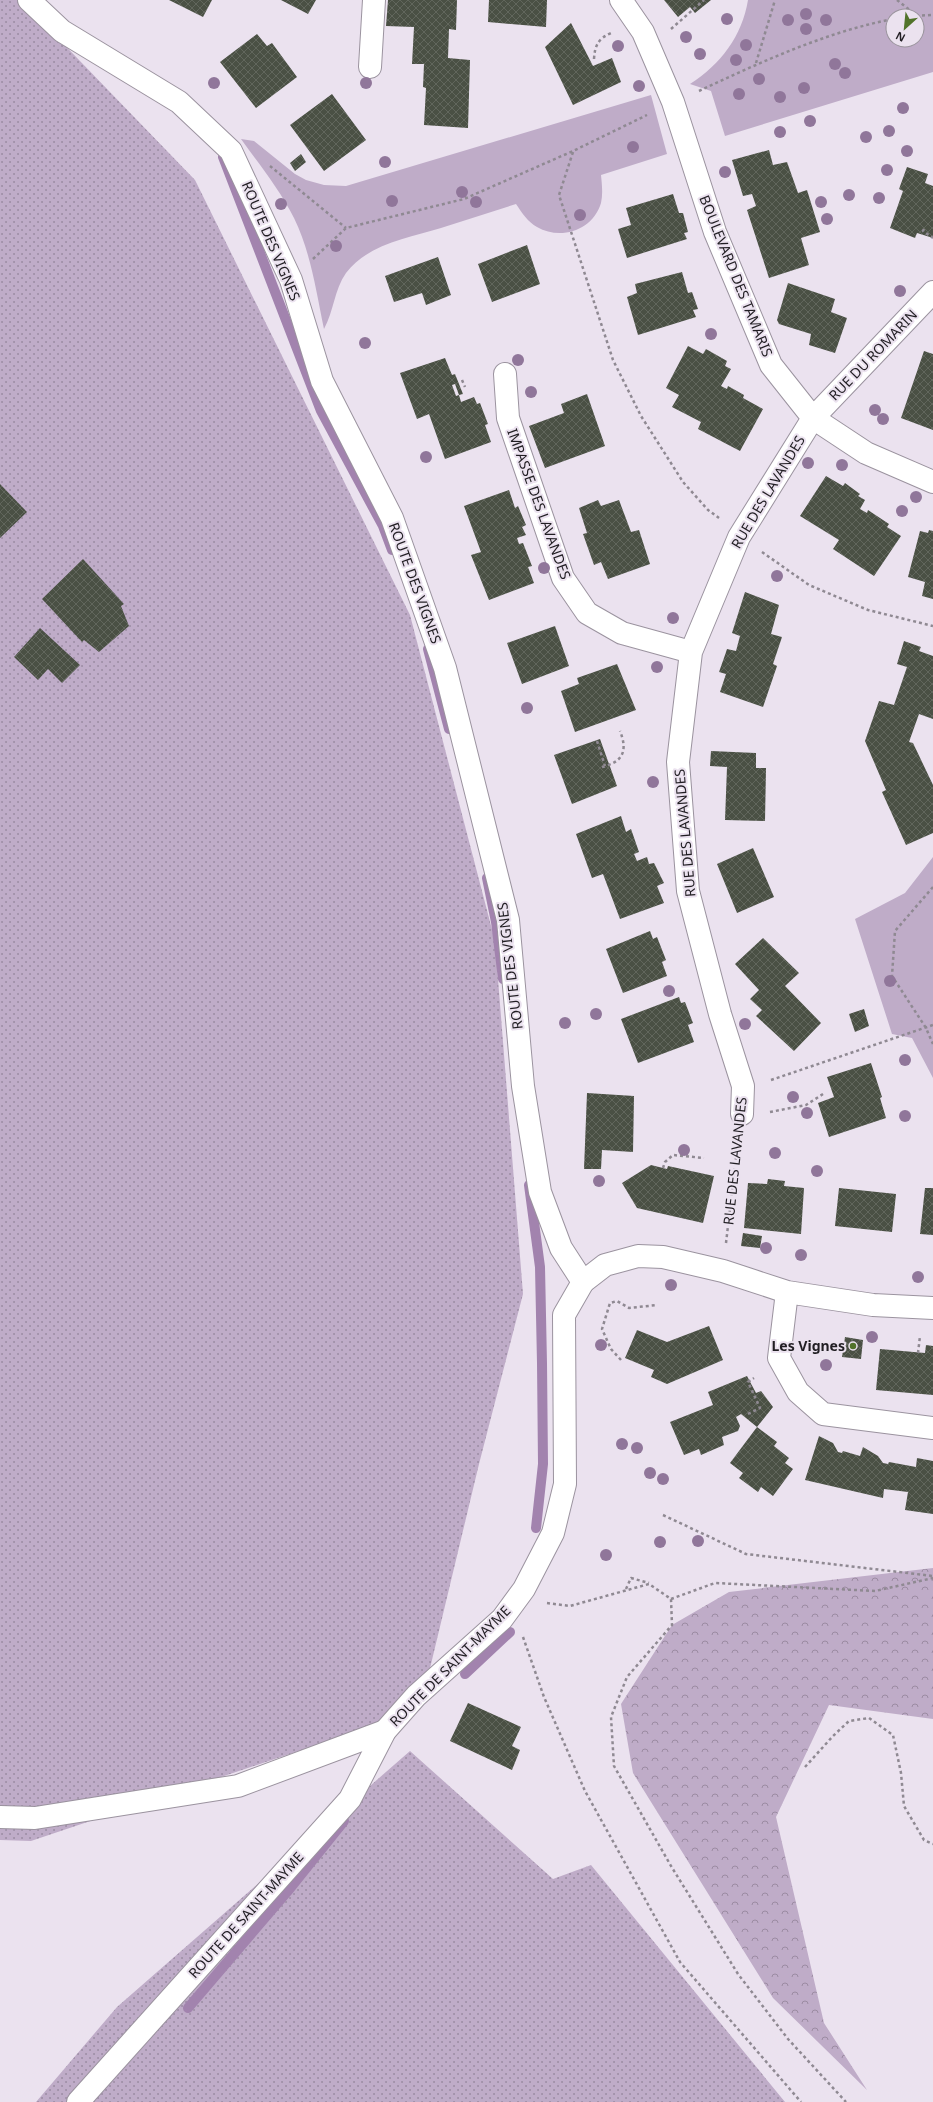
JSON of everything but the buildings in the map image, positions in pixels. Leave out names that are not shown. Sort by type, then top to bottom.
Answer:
[{"type":"street","name":"ROUTE DES VIGNES","points":[[29,0],[62,31],[179,102],[231,150],[291,280],[322,381],[392,518],[445,668],[508,920],[523,1086],[540,1192],[560,1248],[582,1282]]},
{"type":"street","points":[[370,67],[374,0]]},
{"type":"street","name":"BOULEVARD DES TAMARIS","points":[[621,0],[643,32],[673,102],[715,232],[771,365],[813,418],[866,453],[933,482]]},
{"type":"street","name":"RUE DU ROMARIN","points":[[813,418],[933,292]]},
{"type":"street","name":"IMPASSE DES LAVANDES","points":[[505,374],[508,418],[563,578],[587,613],[622,634],[691,652]]},
{"type":"street","name":"RUE DES LAVANDES","points":[[742,1114],[743,1086],[720,1014],[688,891],[678,762],[691,652],[739,537],[813,418]]},
{"type":"street","name":"ROUTE DE SAINT-MAYME","points":[[78,2102],[350,1800],[385,1731],[416,1696],[502,1619],[524,1589],[553,1533],[565,1484],[564,1315],[582,1282],[605,1265],[638,1256],[663,1257],[723,1271],[787,1292],[873,1304],[933,1308]]},
{"type":"street","points":[[787,1292],[779,1358],[798,1392],[823,1414],[933,1428]]},
{"type":"street","points":[[0,1817],[35,1818],[238,1786],[385,1731]]},
{"type":"path","points":[[668,31],[704,0]]},
{"type":"path","points":[[756,64],[775,0]]},
{"type":"path","points":[[897,0],[907,8]]},
{"type":"path","points":[[291,280],[346,228],[464,199],[573,151],[673,102],[756,64],[862,25],[885,21]]},
{"type":"path","points":[[594,59],[597,42],[604,36]]},
{"type":"path","points":[[231,150],[265,162],[346,228]]},
{"type":"path","points":[[573,151],[559,195],[613,360],[641,416],[683,482],[708,510],[739,537],[809,585],[868,610],[933,626]]},
{"type":"path","points":[[924,229],[923,232],[933,238]]},
{"type":"path","points":[[462,380],[465,387]]},
{"type":"path","points":[[597,741],[603,766],[614,763],[620,758],[624,750],[620,731]]},
{"type":"path","points":[[933,887],[895,931],[892,976],[926,1028],[933,1044]]},
{"type":"path","points":[[743,1086],[779,1079],[933,1025]]},
{"type":"path","points":[[776,1111],[806,1105],[823,1094]]},
{"type":"path","name":"RUE DES LAVANDES","points":[[723,1271],[742,1114]]},
{"type":"path","points":[[663,1168],[665,1162],[673,1155],[704,1158]]},
{"type":"path","points":[[621,1360],[610,1349],[602,1329],[610,1303],[617,1301],[630,1308],[657,1305]]},
{"type":"path","points":[[918,1353],[920,1333]]},
{"type":"path","points":[[748,1414],[760,1408],[748,1382],[754,1378]]},
{"type":"path","points":[[663,1515],[746,1554],[933,1577]]},
{"type":"path","points":[[671,1599],[714,1583],[875,1591],[933,1577]]},
{"type":"path","points":[[626,1590],[631,1578],[649,1584],[671,1599]]},
{"type":"path","points":[[524,1589],[538,1602],[570,1606],[649,1584]]},
{"type":"path","points":[[671,1599],[672,1625],[627,1677],[611,1717],[614,1766],[671,1866],[738,1974],[788,2039],[846,2102]]},
{"type":"path","points":[[522,1633],[544,1696],[586,1791],[680,1962],[801,2102]]},
{"type":"path","points":[[806,1767],[833,1736],[850,1721],[869,1718],[893,1735],[901,1773],[904,1806],[924,1840],[933,1844]]},
{"type":"green space","points":[[0,0],[21,0],[195,180],[410,615],[495,941],[523,1294],[479,1464],[420,1710],[31,1841],[0,1840]]},
{"type":"green space","points":[[748,0],[933,0],[933,72],[725,136],[711,91],[690,84],[711,68],[720,58],[728,48],[741,26]]},
{"type":"green space","points":[[651,95],[667,154],[601,175],[601,203],[597,212],[584,226],[566,233],[546,231],[531,223],[516,204],[389,243],[365,255],[346,273],[339,286],[324,329],[309,258],[300,231],[282,197],[241,139],[254,141],[295,174],[306,180],[324,185],[346,186]]},
{"type":"green space","points":[[933,857],[933,1078],[912,1038],[892,1034],[855,919],[905,893]]},
{"type":"green space","points":[[933,1568],[933,1719],[829,1705],[776,1817],[824,2023],[867,2090],[773,1998],[633,1773],[621,1704],[672,1625],[729,1592]]},
{"type":"green space","points":[[410,1751],[553,1879],[591,1865],[785,2102],[36,2102],[117,2007]]},
{"type":"waterway","points":[[223,157],[321,411],[383,526],[392,550]]},
{"type":"waterway","points":[[428,649],[449,729]]},
{"type":"waterway","points":[[487,878],[496,922],[503,979]]},
{"type":"waterway","points":[[529,1185],[540,1267],[542,1363],[543,1464],[536,1528]]},
{"type":"waterway","points":[[465,1674],[510,1632]]},
{"type":"waterway","points":[[188,2008],[287,1892],[344,1821]]},
{"type":"place","name":"Les Vignes","points":[[853,1346]]}]
